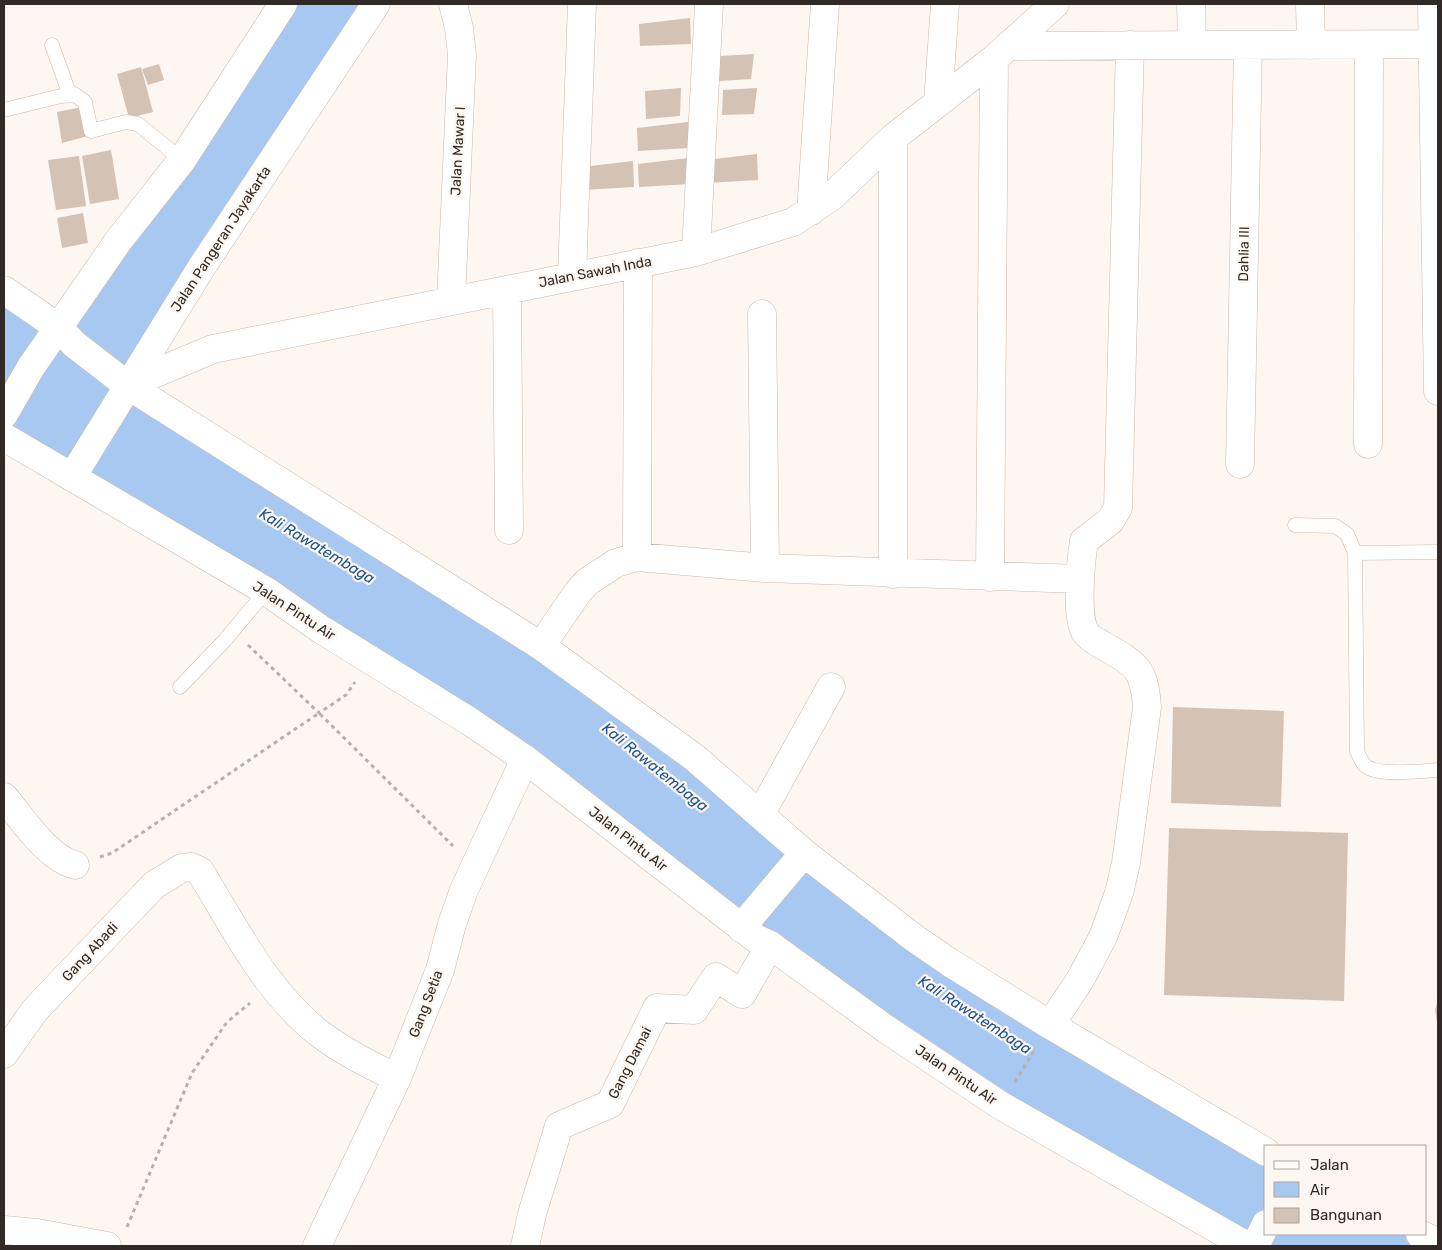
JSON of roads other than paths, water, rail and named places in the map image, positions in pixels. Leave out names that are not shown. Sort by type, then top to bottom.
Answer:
[{"type":"street","points":[[4,414],[31,367],[119,240],[182,160],[283,4]]},
{"type":"street","name":"Jalan Pangeran Jayakarta","points":[[72,477],[200,268],[376,4]]},
{"type":"street","name":"Jalan Mawar I","points":[[451,300],[462,55],[459,28],[453,4]]},
{"type":"street","points":[[572,276],[582,4]]},
{"type":"street","points":[[696,252],[709,4]]},
{"type":"street","points":[[811,211],[826,4]]},
{"type":"street","points":[[938,102],[945,4]]},
{"type":"street","name":"Jalan Sawah Inda","points":[[127,385],[213,349],[696,252],[793,222],[831,197],[893,138],[1001,52],[1055,4]]},
{"type":"street","points":[[1191,4],[1192,45]]},
{"type":"street","points":[[1310,4],[1311,45]]},
{"type":"street","points":[[1432,4],[1435,43],[1438,391]]},
{"type":"street","points":[[990,576],[1001,52],[1130,45],[1435,43]]},
{"type":"street","points":[[1368,44],[1368,444]]},
{"type":"street","points":[[1043,1037],[1085,972],[1103,937],[1119,893],[1126,863],[1147,707],[1146,690],[1139,670],[1132,662],[1090,638],[1084,631],[1080,579],[1084,541],[1110,520],[1118,508],[1130,45]]},
{"type":"street","name":"Dahlia III","points":[[1240,464],[1248,45]]},
{"type":"street","points":[[893,138],[893,574]]},
{"type":"street","points":[[637,557],[638,263]]},
{"type":"street","points":[[4,290],[59,328],[74,344],[127,385],[541,646],[658,730],[695,758],[760,815],[801,857],[914,938],[1043,1037],[1264,1151]]},
{"type":"street","points":[[507,290],[509,530]]},
{"type":"street","points":[[762,314],[765,568]]},
{"type":"street","name":"Jalan Pintu Air","points":[[4,437],[266,591],[322,630],[371,659],[525,759],[741,928],[770,945],[886,1029],[1000,1105],[1258,1237]]},
{"type":"street","points":[[541,646],[587,582],[616,563],[637,557],[765,568],[893,574],[1080,579]]},
{"type":"street","points":[[760,815],[831,687]]},
{"type":"street","name":"Gang Setia","points":[[317,1246],[397,1078],[440,970],[452,924],[475,867],[525,759]]},
{"type":"street","points":[[4,797],[36,837],[65,862],[75,865]]},
{"type":"street","points":[[741,928],[801,857]]},
{"type":"street","name":"Gang Abadi","points":[[4,1054],[36,1010],[154,885],[182,868],[191,867],[200,871],[272,984],[299,1015],[320,1034],[345,1052],[397,1078]]},
{"type":"street","name":"Gang Damai","points":[[525,1246],[532,1214],[560,1126],[610,1104],[657,1008],[694,1010],[716,977],[742,994],[770,945]]},
{"type":"street","points":[[4,1230],[37,1233],[107,1246]]},
{"type":"street","points":[[1422,1235],[1438,1243]]},
{"type":"lane","points":[[52,45],[68,90],[85,102],[92,131],[126,122],[138,124],[182,160]]},
{"type":"lane","points":[[4,110],[61,96],[76,95]]},
{"type":"lane","points":[[1296,525],[1335,526],[1347,534],[1355,553],[1357,750],[1362,762],[1369,768],[1390,772],[1438,770]]},
{"type":"lane","points":[[1355,553],[1438,552]]},
{"type":"lane","points":[[180,687],[233,631],[266,591]]},
{"type":"water","name":"Kali Rawatembaga","points":[[283,4],[376,4],[127,385],[541,646],[804,853],[1264,1150],[1264,1235],[1422,1235],[1438,1246],[1247,1246],[1000,1105],[525,759],[4,437],[4,290],[59,328]]}]
